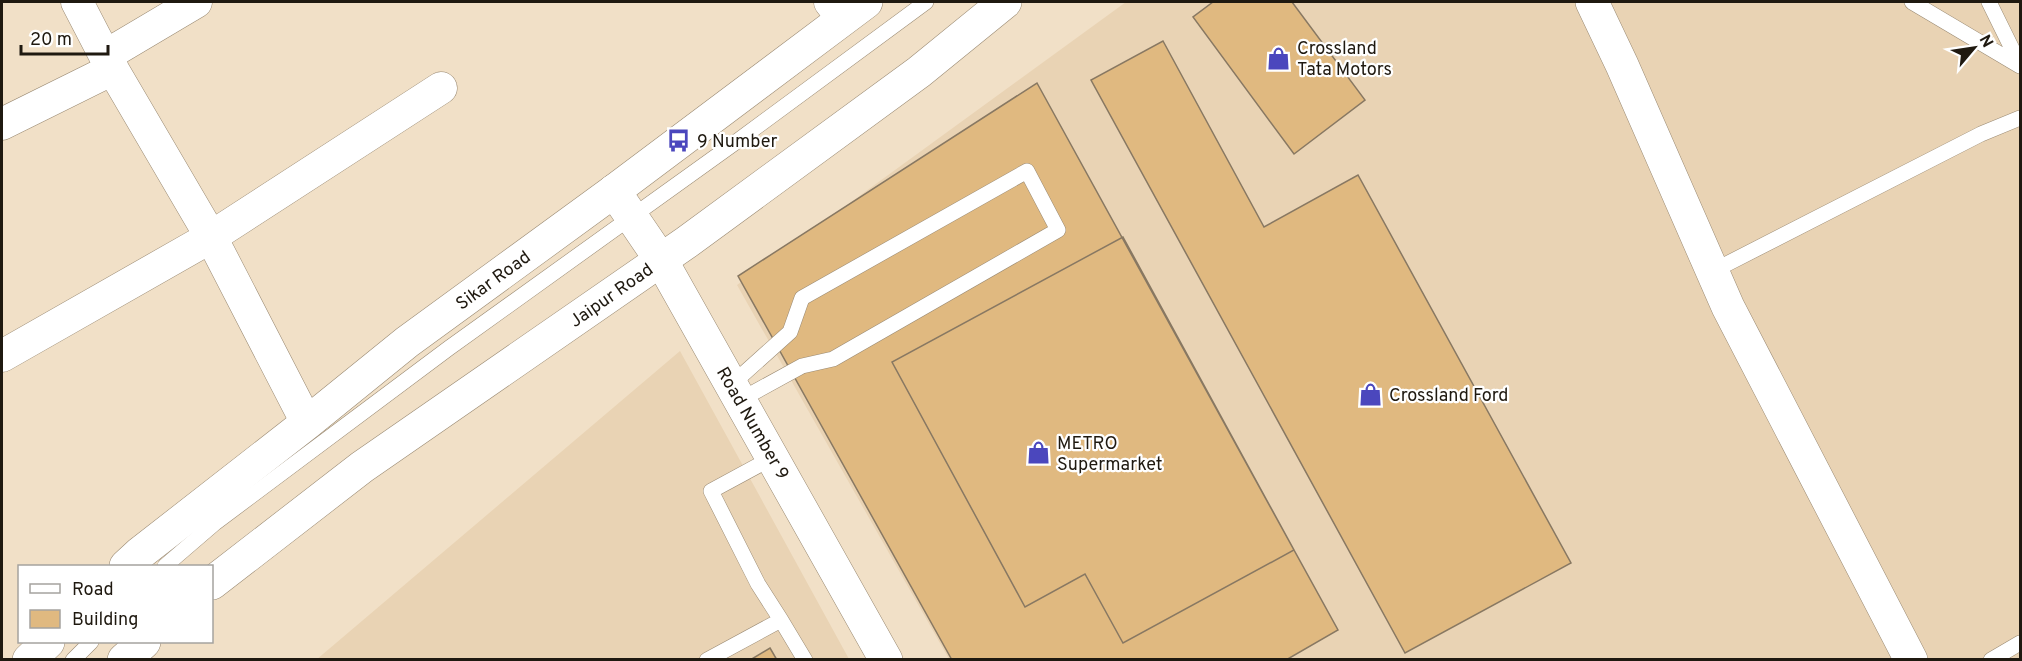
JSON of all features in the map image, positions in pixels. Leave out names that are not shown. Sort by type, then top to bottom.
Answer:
[{"type":"main road","name":"Jaipur Road","points":[[213,582],[362,467],[661,260],[920,72],[1005,2]]},
{"type":"main road","points":[[1592,2],[1734,317],[1911,660]]},
{"type":"main road","name":"Sikar Road","points":[[128,565],[407,342],[623,204],[846,7]]},
{"type":"main road","name":"Road Number 9","points":[[623,204],[661,260],[886,660]]},
{"type":"main road","points":[[29,660],[47,643]]},
{"type":"main road","points":[[124,660],[143,643]]},
{"type":"street","points":[[77,2],[109,62],[211,237],[307,423]]},
{"type":"street","points":[[4,116],[109,62],[196,2]]},
{"type":"street","points":[[2,356],[211,237],[441,88]]},
{"type":"lane","points":[[167,565],[215,523],[449,348],[623,204],[926,2]]},
{"type":"lane","points":[[1912,2],[2020,66]]},
{"type":"lane","points":[[1989,2],[2020,66]]},
{"type":"lane","points":[[1713,271],[1981,134],[2020,118]]},
{"type":"lane","points":[[1027,171],[1058,230],[833,359],[802,366],[735,393],[790,332],[802,298],[1027,171]]},
{"type":"lane","points":[[772,458],[711,491],[758,584],[805,660]]},
{"type":"lane","points":[[707,660],[781,620]]},
{"type":"lane","points":[[73,660],[90,643]]},
{"type":"lane","points":[[1991,660],[2020,643]]},
{"type":"shaded area","points":[[1126,2],[2020,2],[2020,659],[949,659],[737,285]]},
{"type":"shaded area","points":[[680,351],[849,659],[316,660]]},
{"type":"building","name":"Crossland Tata Motors","points":[[1213,2],[1292,2],[1365,100],[1294,154],[1193,17]]},
{"type":"building","name":"Crossland Ford","points":[[1163,41],[1264,227],[1358,175],[1571,563],[1405,653],[1091,80]]},
{"type":"building","name":"METRO Supermarket","points":[[1037,83],[1338,630],[1286,660],[952,660],[738,276]]},
{"type":"building","points":[[1123,237],[1294,550],[1123,643],[1085,574],[1025,607],[892,362]]},
{"type":"building","points":[[770,648],[777,660],[750,660]]},
{"type":"place","name":"Crossland Tata Motors","points":[[1279,58]]},
{"type":"place","name":"9 Number","points":[[679,141]]},
{"type":"place","name":"Crossland Ford","points":[[1371,395]]},
{"type":"place","name":"METRO Supermarket","points":[[1039,453]]}]
